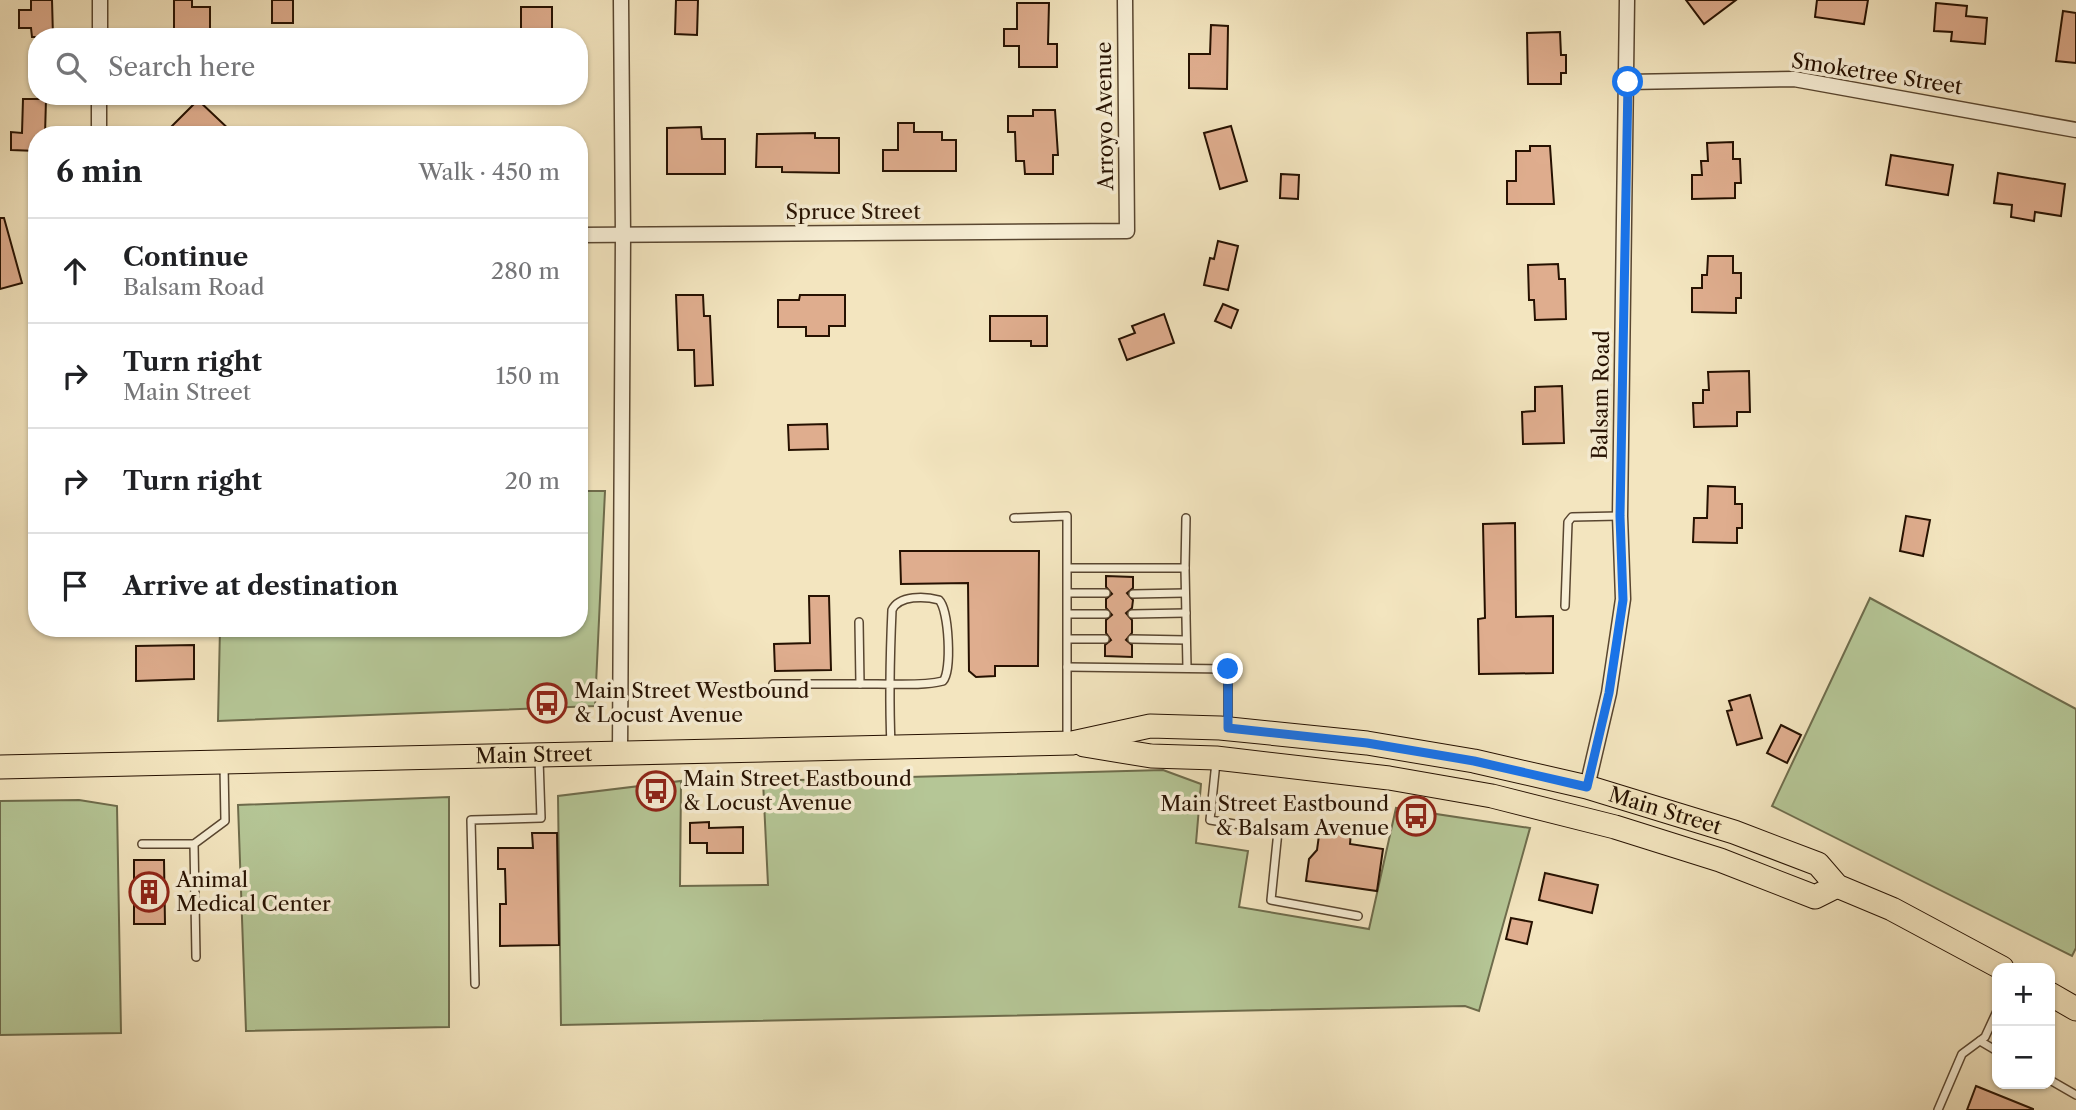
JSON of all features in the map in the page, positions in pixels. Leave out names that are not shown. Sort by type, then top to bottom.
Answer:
[{"type":"main road","name":"Main Street","points":[[1067,743],[1150,726],[1228,728],[1367,743],[1474,761],[1587,787],[1734,832],[1818,864],[1837,886],[1892,909],[1993,963]]},
{"type":"main road","name":"Main Street","points":[[0,767],[1067,743],[1151,756],[1216,758],[1389,778],[1492,796],[1615,827],[1720,860],[1815,897],[1837,886]]},
{"type":"main road","points":[[1389,778],[1440,776],[1559,795],[1587,787]]},
{"type":"main road","points":[[2055,998],[2076,1009]]},
{"type":"street","points":[[100,0],[100,28]]},
{"type":"street","points":[[620,752],[623,235],[621,0]]},
{"type":"street","name":"Arroyo Avenue","points":[[1125,0],[1127,231]]},
{"type":"street","name":"Balsam Road","points":[[1587,787],[1609,693],[1623,600],[1620,516],[1628,82],[1627,0]]},
{"type":"street","name":"Smoketree Street","points":[[1628,82],[1794,79],[2076,130]]},
{"type":"street","points":[[99,105],[99,126]]},
{"type":"street","name":"Spruce Street","points":[[588,235],[1127,231]]},
{"type":"lane","points":[[1014,518],[1067,516],[1067,743]]},
{"type":"lane","points":[[1565,606],[1568,522],[1572,517],[1620,516]]},
{"type":"lane","points":[[1186,518],[1186,668]]},
{"type":"lane","points":[[1068,568],[1185,568]]},
{"type":"lane","points":[[1068,593],[1106,593]]},
{"type":"lane","points":[[1133,594],[1185,593]]},
{"type":"lane","points":[[773,684],[890,684],[932,683],[948,676],[946,615],[944,605],[939,600],[902,599],[895,603],[892,610],[890,684],[891,746]]},
{"type":"lane","points":[[1132,614],[1186,613]]},
{"type":"lane","points":[[1068,614],[1106,614]]},
{"type":"lane","points":[[859,622],[860,684]]},
{"type":"lane","points":[[1068,639],[1105,639]]},
{"type":"lane","points":[[1132,639],[1186,640]]},
{"type":"lane","points":[[1067,667],[1228,669],[1228,728]]},
{"type":"lane","points":[[475,984],[471,820],[541,818],[538,754]]},
{"type":"lane","points":[[1216,758],[1210,820],[1278,831],[1271,900],[1359,916]]},
{"type":"lane","points":[[142,845],[194,844],[225,821],[224,762]]},
{"type":"lane","points":[[194,844],[196,957]]},
{"type":"lane","points":[[1938,1110],[1962,1054],[1985,1037],[1992,1022]]},
{"type":"lane","points":[[1980,1041],[1992,1048]]},
{"type":"lane","points":[[2055,1083],[2076,1095]]},
{"type":"green space","points":[[588,491],[605,491],[595,706],[218,721],[220,637],[588,637]]},
{"type":"green space","points":[[1870,598],[2076,709],[2076,948],[2072,956],[1772,806]]},
{"type":"green space","points":[[1163,770],[1201,784],[1196,843],[1248,851],[1239,907],[1369,929],[1396,808],[1530,828],[1479,1011],[1465,1006],[561,1025],[558,796],[681,781],[680,886],[768,885],[763,781]]},
{"type":"green space","points":[[449,797],[449,1027],[246,1031],[238,805]]},
{"type":"green space","points":[[79,800],[117,806],[121,1033],[0,1035],[0,801]]},
{"type":"building","points":[[31,0],[52,0],[53,28],[19,28],[19,10],[31,10]]},
{"type":"building","points":[[174,0],[192,0],[192,7],[210,7],[210,28],[174,28]]},
{"type":"building","points":[[272,0],[293,0],[293,23],[272,23]]},
{"type":"building","points":[[676,0],[698,0],[697,35],[675,34]]},
{"type":"building","points":[[1686,0],[1736,0],[1704,24]]},
{"type":"building","points":[[1817,0],[1868,0],[1864,24],[1815,17]]},
{"type":"building","points":[[1017,3],[1049,3],[1048,44],[1057,44],[1057,67],[1019,67],[1019,46],[1004,46],[1004,29],[1017,29]]},
{"type":"building","points":[[1936,3],[1967,6],[1966,16],[1987,18],[1985,44],[1951,41],[1952,32],[1934,31]]},
{"type":"building","points":[[521,7],[552,7],[552,28],[521,28]]},
{"type":"building","points":[[2063,11],[2076,13],[2076,63],[2056,61]]},
{"type":"building","points":[[1211,25],[1228,26],[1227,89],[1189,88],[1189,54],[1210,54]]},
{"type":"building","points":[[1560,32],[1561,55],[1566,55],[1566,73],[1561,73],[1561,84],[1528,84],[1527,33]]},
{"type":"building","points":[[23,99],[28,99],[28,105],[46,105],[45,126],[28,126],[28,151],[11,150],[11,132],[22,133]]},
{"type":"building","points":[[193,105],[203,105],[225,126],[172,126]]},
{"type":"building","points":[[1033,110],[1055,110],[1058,155],[1053,155],[1053,174],[1025,174],[1024,161],[1016,161],[1015,132],[1008,132],[1008,116],[1033,116]]},
{"type":"building","points":[[898,123],[914,123],[914,132],[942,132],[942,140],[956,140],[956,171],[883,171],[883,150],[898,150]]},
{"type":"building","points":[[1231,126],[1247,181],[1220,189],[1204,133]]},
{"type":"building","points":[[701,127],[702,139],[725,139],[725,174],[667,174],[667,128]]},
{"type":"building","points":[[815,133],[815,138],[839,138],[839,173],[782,172],[782,167],[756,167],[757,134]]},
{"type":"building","points":[[1733,142],[1733,159],[1740,159],[1741,183],[1735,183],[1735,198],[1692,199],[1692,175],[1702,175],[1701,161],[1708,161],[1707,143]]},
{"type":"building","points":[[1530,146],[1550,146],[1554,204],[1507,204],[1507,181],[1516,181],[1516,151],[1530,151]]},
{"type":"building","points":[[1891,155],[1953,165],[1948,195],[1886,185]]},
{"type":"building","points":[[1998,173],[2065,184],[2061,216],[2035,212],[2034,221],[2011,217],[2012,205],[1994,203]]},
{"type":"building","points":[[1281,174],[1299,175],[1298,199],[1280,198]]},
{"type":"building","points":[[0,218],[4,218],[22,283],[0,289]]},
{"type":"building","points":[[1218,241],[1238,246],[1228,290],[1204,285],[1210,258],[1214,259]]},
{"type":"building","points":[[1708,256],[1733,256],[1733,273],[1741,273],[1741,298],[1736,298],[1736,313],[1692,312],[1692,288],[1702,288],[1702,275],[1707,275]]},
{"type":"building","points":[[1558,264],[1559,279],[1565,279],[1566,319],[1535,320],[1534,300],[1529,300],[1528,265]]},
{"type":"building","points":[[676,295],[703,295],[704,316],[710,316],[713,385],[695,386],[694,350],[678,350]]},
{"type":"building","points":[[800,295],[845,295],[845,326],[829,326],[829,336],[806,336],[806,327],[778,327],[778,300],[799,300]]},
{"type":"building","points":[[1223,304],[1238,310],[1231,328],[1215,321]]},
{"type":"building","points":[[1164,314],[1174,343],[1127,360],[1119,339],[1135,333],[1132,326]]},
{"type":"building","points":[[990,316],[1047,316],[1047,346],[1031,346],[1031,341],[990,341]]},
{"type":"building","points":[[1749,371],[1750,412],[1737,412],[1737,426],[1694,427],[1693,403],[1703,403],[1703,390],[1709,390],[1708,372]]},
{"type":"building","points":[[1562,386],[1564,443],[1523,444],[1522,412],[1535,411],[1535,387]]},
{"type":"building","points":[[827,424],[828,449],[789,450],[788,425]]},
{"type":"building","points":[[1708,486],[1735,487],[1735,504],[1742,504],[1742,528],[1737,528],[1737,543],[1693,542],[1694,518],[1707,518]]},
{"type":"building","points":[[1906,516],[1930,520],[1923,556],[1900,551]]},
{"type":"building","points":[[1515,523],[1516,617],[1553,616],[1553,673],[1479,674],[1478,619],[1485,618],[1483,524]]},
{"type":"building","points":[[900,551],[1039,551],[1038,666],[995,666],[995,676],[976,677],[969,671],[968,583],[901,584]]},
{"type":"building","points":[[1106,576],[1133,577],[1133,588],[1127,593],[1133,600],[1132,608],[1126,613],[1132,620],[1132,633],[1126,640],[1132,645],[1132,657],[1105,656],[1105,645],[1111,640],[1106,633],[1106,620],[1112,615],[1106,608],[1106,599],[1112,594],[1106,587]]},
{"type":"building","points":[[809,596],[829,596],[831,670],[775,671],[774,644],[810,643]]},
{"type":"building","points":[[194,645],[194,679],[136,681],[136,646]]},
{"type":"building","points":[[1750,695],[1762,738],[1737,745],[1727,711],[1732,710],[1729,701]]},
{"type":"building","points":[[1781,725],[1801,735],[1787,763],[1767,753]]},
{"type":"building","points":[[709,822],[709,828],[743,827],[743,853],[707,853],[707,843],[690,843],[690,823]]},
{"type":"building","points":[[1320,828],[1351,832],[1350,844],[1383,849],[1377,891],[1306,881],[1309,859],[1317,850]]},
{"type":"building","points":[[532,833],[557,833],[559,945],[500,946],[500,904],[506,904],[505,869],[498,869],[498,848],[533,848]]},
{"type":"building","name":"Animal Medical Center","points":[[134,860],[164,860],[165,924],[134,924]]},
{"type":"building","points":[[1545,873],[1598,885],[1592,913],[1539,900]]},
{"type":"building","points":[[1511,918],[1532,922],[1527,944],[1506,939]]},
{"type":"building","points":[[1976,1086],[2033,1109],[2033,1110],[1967,1110]]},
{"type":"place","name":"Main Street Westbound & Locust Avenue","points":[[547,703]]},
{"type":"place","name":"Main Street Eastbound & Locust Avenue","points":[[656,791]]},
{"type":"place","name":"Main Street Eastbound & Balsam Avenue","points":[[1416,816]]},
{"type":"place","name":"Animal Medical Center","points":[[149,892]]},
{"type":"route","points":[[1228,669],[1228,728],[1367,743],[1474,761],[1587,787],[1609,693],[1623,600],[1620,516],[1628,82]]}]
